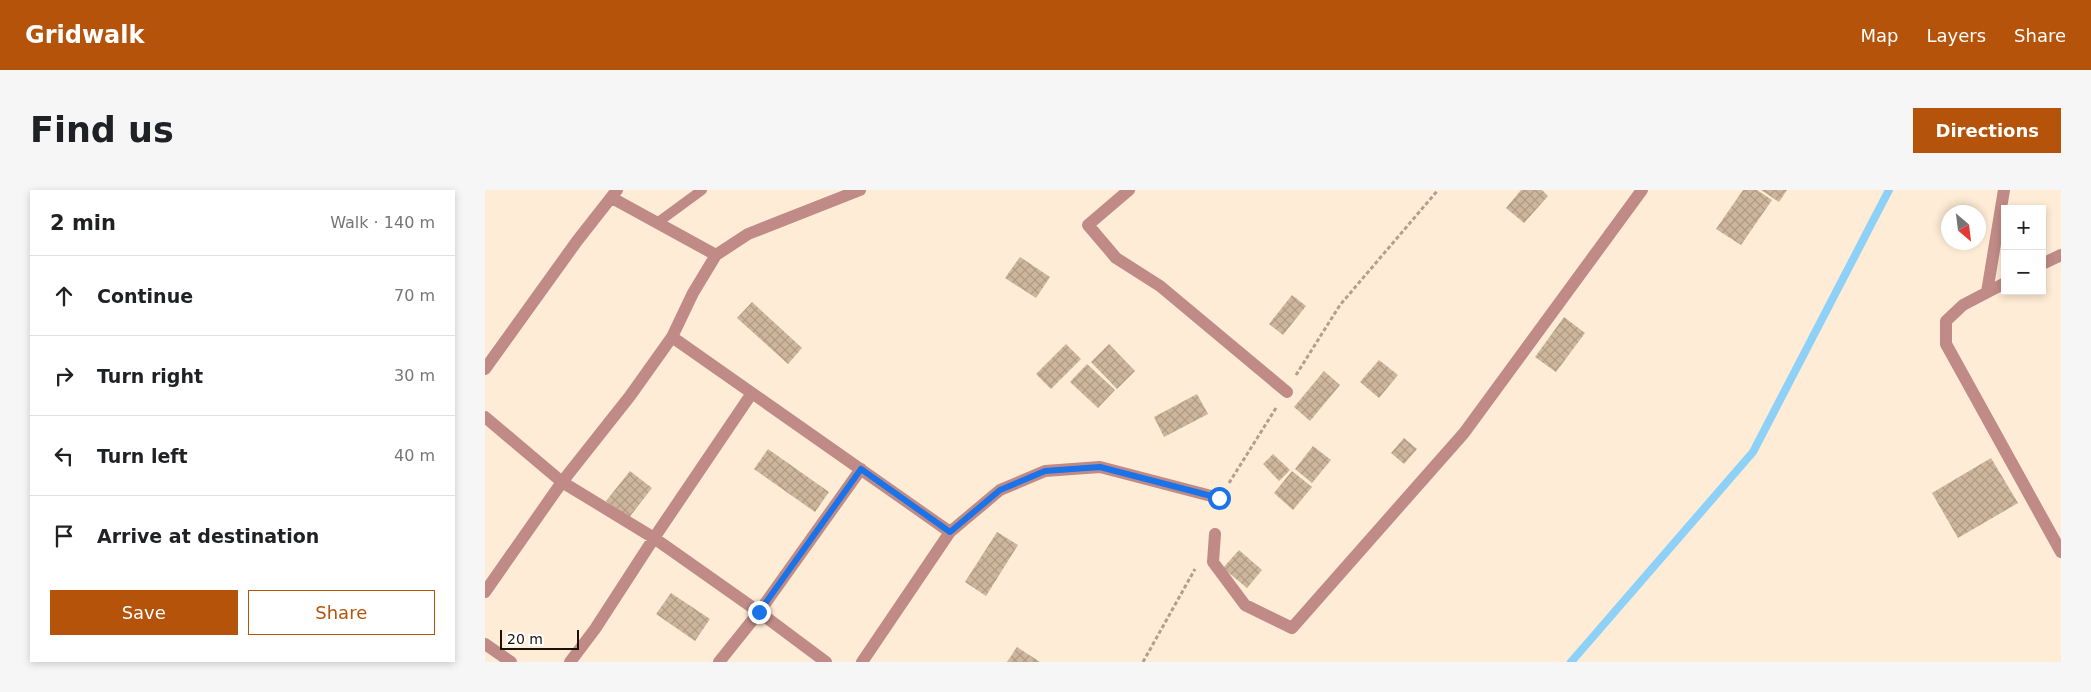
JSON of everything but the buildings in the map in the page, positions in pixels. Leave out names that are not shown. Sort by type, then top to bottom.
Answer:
[{"type":"street","points":[[485,592],[562,482],[630,396],[672,337],[693,293],[716,256],[748,234],[860,190]]},
{"type":"street","points":[[1129,190],[1087,225],[1116,258],[1160,286],[1287,392]]},
{"type":"street","points":[[1215,534],[1213,562],[1245,605],[1291,628],[1464,433],[1642,190]]},
{"type":"street","points":[[1987,292],[2004,190]]},
{"type":"street","points":[[485,369],[577,241],[614,194],[657,223],[716,256]]},
{"type":"street","points":[[2046,262],[2061,255]]},
{"type":"street","points":[[2001,285],[1963,305],[1946,321],[1945,344],[2061,552]]},
{"type":"street","points":[[672,337],[950,532]]},
{"type":"street","points":[[570,662],[595,628],[752,393]]},
{"type":"street","points":[[485,417],[562,482],[654,538],[826,662]]},
{"type":"street","points":[[862,662],[950,532],[1000,490],[1045,471],[1100,467],[1219,498]]},
{"type":"street","points":[[719,662],[759,612],[861,469]]},
{"type":"street","points":[[485,644],[511,662]]},
{"type":"lane","points":[[657,223],[702,190]]},
{"type":"path","points":[[1219,498],[1340,306],[1438,190]]},
{"type":"path","points":[[1143,662],[1196,568]]},
{"type":"waterway","points":[[1571,662],[1753,452],[1889,190]]},
{"type":"route","points":[[759,612],[861,469],[950,532],[1000,490],[1045,471],[1100,467],[1219,498]]}]
